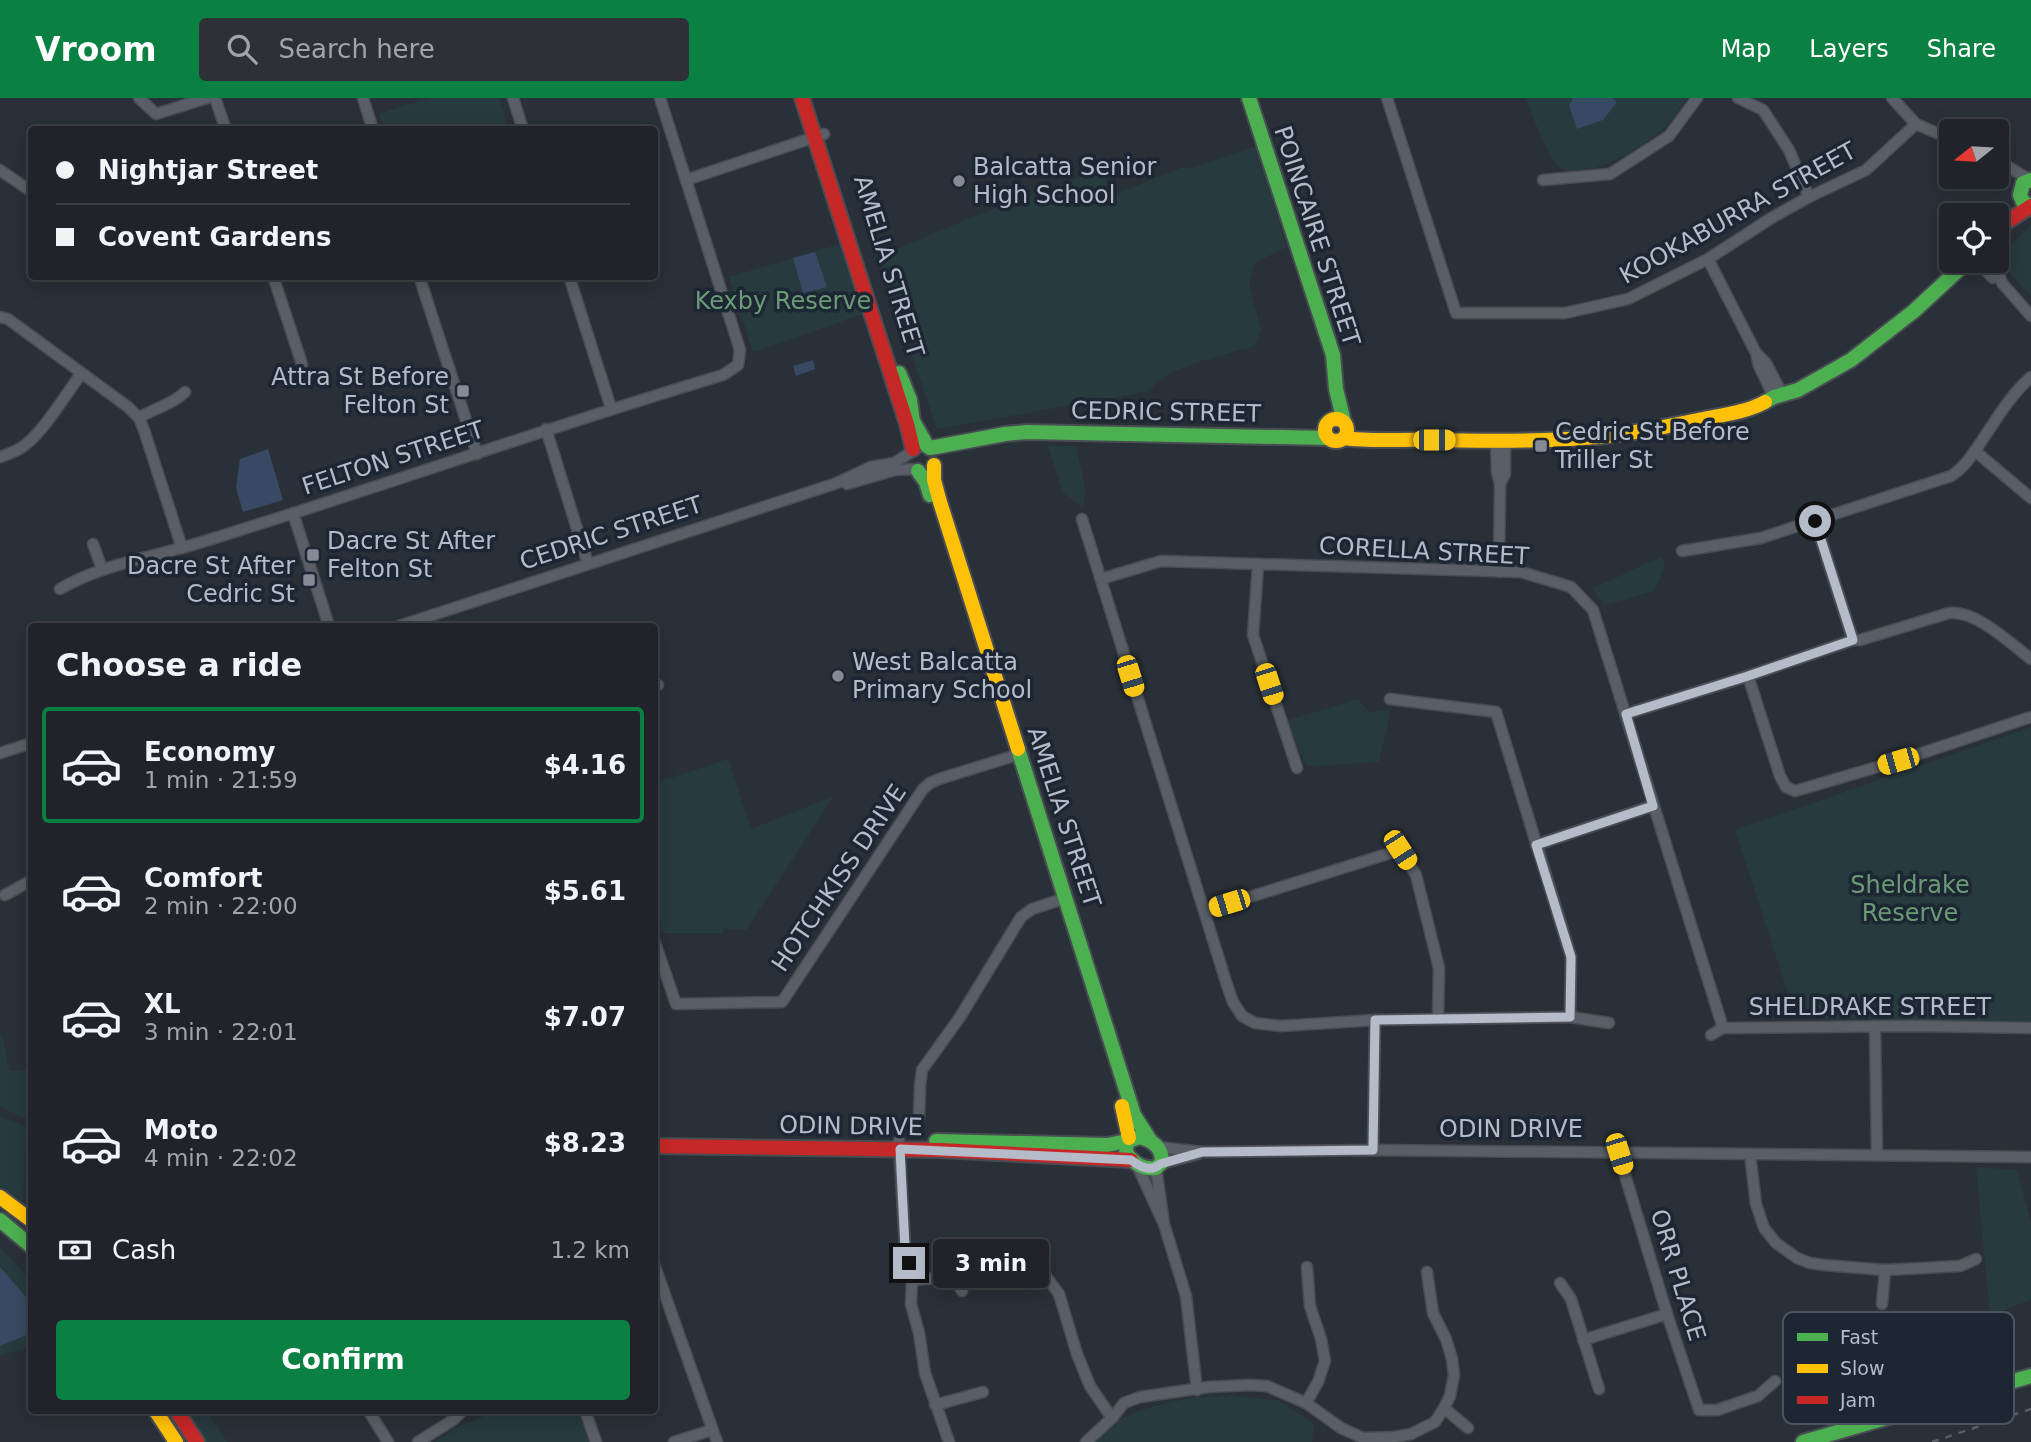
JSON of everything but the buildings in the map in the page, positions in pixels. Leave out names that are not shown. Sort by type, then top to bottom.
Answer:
[{"type":"main road","name":"AMELIA STREET","points":[[802,98],[819,136]]},
{"type":"main road","name":"AMELIA STREET","points":[[812,98],[819,136],[904,415],[925,453],[934,480],[1016,755]]},
{"type":"main road","name":"POINCAIRE STREET","points":[[1249,98],[1333,355],[1337,429]]},
{"type":"main road","points":[[2009,221],[2031,206],[2024,202],[2025,186]]},
{"type":"main road","points":[[2009,213],[2025,186]]},
{"type":"main road","points":[[1337,429],[1387,439],[1500,441],[1598,437],[1735,412],[1758,406],[1776,392],[1798,390],[1851,360],[1914,312],[1955,273]]},
{"type":"main road","name":"CEDRIC STREET","points":[[925,453],[1004,434],[1027,432],[1275,436],[1337,429]]},
{"type":"main road","points":[[916,470],[929,470],[925,453]]},
{"type":"main road","name":"AMELIA STREET","points":[[916,470],[926,482],[932,499],[1135,1115],[1154,1143]]},
{"type":"main road","name":"AMELIA STREET","points":[[1062,899],[1125,1116],[1128,1140]]},
{"type":"main road","name":"ODIN DRIVE","points":[[658,1146],[1024,1142],[1111,1145],[1140,1137],[1154,1143]]},
{"type":"main road","name":"ODIN DRIVE","points":[[658,1138],[900,1145],[1134,1162],[1147,1169],[1158,1166]]},
{"type":"main road","points":[[1128,1140],[1126,1150],[1134,1162]]},
{"type":"main road","points":[[1154,1143],[1163,1156],[1158,1166]]},
{"type":"main road","points":[[0,1197],[28,1218]]},
{"type":"main road","points":[[0,1220],[28,1244]]},
{"type":"main road","points":[[2014,1374],[2031,1366]]},
{"type":"main road","points":[[2014,1381],[2031,1376]]},
{"type":"main road","points":[[158,1414],[176,1442]]},
{"type":"main road","points":[[179,1414],[197,1442]]},
{"type":"main road","points":[[1803,1442],[1867,1424]]},
{"type":"street","points":[[139,98],[156,114],[207,98]]},
{"type":"street","points":[[215,98],[225,126]]},
{"type":"street","points":[[363,98],[372,126]]},
{"type":"street","points":[[513,98],[522,126]]},
{"type":"street","points":[[660,98],[686,180],[819,136]]},
{"type":"street","name":"KOOKABURRA STREET","points":[[1387,98],[1456,313],[1565,313],[1628,299],[1708,259],[1809,197],[1866,170],[1916,124]]},
{"type":"street","points":[[1543,180],[1610,174],[1669,136],[1697,98]]},
{"type":"street","points":[[1738,98],[1763,110],[1789,149],[1809,197]]},
{"type":"street","points":[[1892,98],[1916,124],[1939,134]]},
{"type":"street","points":[[2009,169],[2025,186]]},
{"type":"street","points":[[0,170],[28,189]]},
{"type":"street","name":"FELTON STREET","points":[[60,589],[81,576],[102,569],[182,548],[477,454],[611,408],[723,375],[738,365],[740,350],[686,180]]},
{"type":"street","points":[[1708,259],[1756,354],[1759,366],[1776,392]]},
{"type":"street","points":[[1988,273],[2002,284],[2031,316]]},
{"type":"street","points":[[1996,273],[2002,284]]},
{"type":"street","points":[[274,280],[302,364]]},
{"type":"street","points":[[420,280],[477,454]]},
{"type":"street","points":[[570,280],[611,408]]},
{"type":"street","points":[[0,317],[8,319],[128,407],[138,418],[182,548]]},
{"type":"street","points":[[0,457],[13,453],[36,436],[81,374]]},
{"type":"street","points":[[1682,551],[1757,539],[1951,475],[1960,470],[2017,389],[2031,377]]},
{"type":"street","points":[[138,418],[175,401],[185,392]]},
{"type":"street","points":[[546,429],[588,564]]},
{"type":"street","points":[[1499,572],[1500,484],[1505,474],[1500,441]]},
{"type":"street","points":[[1975,451],[2031,498]]},
{"type":"street","name":"CEDRIC STREET","points":[[411,623],[837,484],[871,467],[925,453]]},
{"type":"street","name":"CEDRIC STREET","points":[[837,484],[846,484],[895,470],[916,470]]},
{"type":"street","points":[[293,513],[328,623]]},
{"type":"street","points":[[1082,519],[1227,985],[1242,1016],[1255,1023],[1281,1026],[1375,1020],[1570,1017],[1609,1023]]},
{"type":"street","points":[[1815,521],[1853,640]]},
{"type":"street","points":[[93,544],[102,569]]},
{"type":"street","name":"CORELLA STREET","points":[[1101,579],[1161,561],[1521,572],[1571,587],[1593,610],[1723,1028]]},
{"type":"street","points":[[1258,565],[1253,635],[1297,768]]},
{"type":"street","points":[[1626,714],[1853,640],[1949,612],[1968,615],[2031,659]]},
{"type":"street","points":[[1748,676],[1780,776],[1788,789],[1795,791],[1898,761],[2031,717]]},
{"type":"street","points":[[1390,699],[1496,712],[1571,957],[1570,1017]]},
{"type":"street","points":[[0,753],[28,744]]},
{"type":"street","name":"HOTCHKISS DRIVE","points":[[658,952],[676,1004],[782,1002],[923,789],[939,779],[1016,755]]},
{"type":"street","points":[[1536,845],[1653,806]]},
{"type":"street","points":[[1205,911],[1400,850],[1416,875],[1439,968],[1438,1019]]},
{"type":"street","points":[[5,895],[28,882]]},
{"type":"street","points":[[919,1118],[922,1070],[960,1017],[1021,917],[1032,909],[1062,899]]},
{"type":"street","points":[[1373,1150],[1375,1020]]},
{"type":"street","points":[[1875,1026],[1877,1155]]},
{"type":"street","name":"SHELDRAKE STREET","points":[[1711,1035],[1723,1028],[2031,1028]]},
{"type":"street","name":"ODIN DRIVE","points":[[1154,1143],[1202,1152],[1373,1150],[2031,1157]]},
{"type":"street","points":[[900,1145],[905,1247],[912,1280],[911,1304],[925,1373],[949,1442]]},
{"type":"street","name":"ODIN DRIVE","points":[[1158,1166],[1202,1152]]},
{"type":"street","name":"ORR PLACE","points":[[1618,1152],[1699,1410],[1717,1410],[1758,1396],[1775,1381]]},
{"type":"street","points":[[1750,1154],[1759,1215],[1764,1228],[1784,1251],[1810,1263],[1885,1270],[1961,1266],[1976,1259]]},
{"type":"street","points":[[1134,1162],[1164,1224]]},
{"type":"street","points":[[1158,1166],[1164,1224],[1186,1296],[1198,1390]]},
{"type":"street","points":[[1306,1403],[1318,1382],[1325,1361],[1310,1306],[1307,1267]]},
{"type":"street","points":[[1882,1304],[1885,1270]]},
{"type":"street","points":[[1086,1442],[1124,1403],[1140,1397],[1230,1385],[1267,1386],[1306,1403],[1341,1428],[1363,1438],[1411,1434],[1435,1422],[1444,1408],[1454,1376],[1446,1339],[1433,1313],[1427,1272]]},
{"type":"street","points":[[658,1275],[717,1442]]},
{"type":"street","points":[[1045,1275],[1059,1294],[1077,1354],[1090,1386],[1112,1418]]},
{"type":"street","points":[[912,1280],[953,1277],[962,1291]]},
{"type":"street","points":[[1560,1283],[1571,1299],[1599,1389]]},
{"type":"street","points":[[1583,1340],[1667,1314]]},
{"type":"street","points":[[935,1405],[983,1392]]},
{"type":"street","points":[[1444,1408],[1468,1428]]},
{"type":"street","points":[[370,1414],[388,1442]]},
{"type":"street","points":[[418,1442],[459,1414]]},
{"type":"street","points":[[586,1414],[596,1442]]},
{"type":"street","points":[[674,1442],[712,1430]]},
{"type":"green space","points":[[429,98],[499,98],[508,126],[383,126],[379,114]]},
{"type":"green space","points":[[1526,98],[1687,98],[1660,132],[1610,162],[1580,172],[1568,171],[1554,162]]},
{"type":"green space","points":[[1257,146],[1286,247],[1255,263],[1249,285],[1261,329],[1255,346],[1181,368],[1167,375],[1151,391],[937,429],[878,257],[970,218],[1103,168],[1111,196],[1183,167],[1190,168]]},
{"type":"green space","points":[[2031,225],[2031,296],[2009,272],[2009,247]]},
{"type":"green space","name":"Kexby Reserve","points":[[843,243],[866,313],[753,352],[729,277]]},
{"type":"green space","points":[[1048,446],[1076,446],[1086,492],[1083,507],[1063,493]]},
{"type":"green space","points":[[1662,557],[1665,567],[1654,591],[1605,605],[1592,589],[1649,562]]},
{"type":"green space","points":[[1358,699],[1369,712],[1391,710],[1379,762],[1306,765],[1286,721]]},
{"type":"green space","name":"Sheldrake Reserve","points":[[2031,727],[2031,1023],[1796,1018],[1735,830]]},
{"type":"green space","points":[[728,759],[751,829],[834,796],[746,930],[723,928],[724,933],[663,933],[658,914],[658,782]]},
{"type":"green space","points":[[0,1033],[9,1070],[28,1070],[28,1120],[0,1107]]},
{"type":"green space","points":[[0,1116],[26,1127],[23,1202],[0,1186]]},
{"type":"green space","points":[[1976,1167],[2017,1170],[2031,1223],[2031,1300],[1998,1312],[1990,1312]]},
{"type":"green space","points":[[0,1248],[28,1277],[28,1347],[0,1356]]},
{"type":"green space","points":[[1231,1396],[1278,1400],[1314,1424],[1312,1442],[1092,1442],[1118,1420],[1141,1410],[1193,1397]]},
{"type":"green space","points":[[185,1414],[209,1414],[227,1442],[204,1442]]},
{"type":"green space","points":[[490,1414],[581,1414],[589,1442],[434,1442],[460,1426]]},
{"type":"water","points":[[1573,98],[1612,98],[1617,102],[1603,120],[1577,129],[1569,106]]},
{"type":"water","points":[[815,252],[827,287],[803,293],[793,258]]},
{"type":"water","points":[[813,360],[815,369],[796,376],[793,366]]},
{"type":"water","points":[[268,449],[283,500],[243,512],[236,488],[240,459]]},
{"type":"water","points":[[0,1267],[28,1299],[28,1334],[0,1346]]},
{"type":"railway","points":[[2014,1415],[2031,1409]]},
{"type":"railway","points":[[1932,1442],[1986,1424]]},
{"type":"traffic: fast","points":[[1249,98],[1333,355],[1336,389],[1344,422]]},
{"type":"traffic: fast","points":[[2031,180],[2023,183],[2020,195],[2023,202],[2031,206]]},
{"type":"traffic: fast","points":[[1765,402],[1798,390],[1851,360],[1914,311],[1955,273]]},
{"type":"traffic: fast","points":[[899,373],[910,400],[913,421],[927,446]]},
{"type":"traffic: fast","points":[[930,448],[1027,432],[1328,438]]},
{"type":"traffic: fast","points":[[918,471],[926,482],[930,495]]},
{"type":"traffic: fast","points":[[1018,749],[1134,1115],[1150,1140]]},
{"type":"traffic: fast","points":[[1140,1137],[1153,1143],[1158,1149],[1162,1162],[1156,1168],[1139,1165],[1126,1153],[1127,1141],[1140,1137]]},
{"type":"traffic: fast","points":[[936,1141],[1107,1145],[1127,1141]]},
{"type":"traffic: fast","points":[[0,1220],[28,1244]]},
{"type":"traffic: fast","points":[[2014,1381],[2031,1376]]},
{"type":"traffic: fast","points":[[1803,1442],[1865,1424]]},
{"type":"traffic: slow","points":[[1344,438],[1513,441],[1597,437],[1727,414],[1765,402]]},
{"type":"traffic: slow","points":[[1332,419],[1340,419],[1347,426],[1347,430],[1347,434],[1340,441],[1332,441],[1325,434],[1325,426],[1332,419]]},
{"type":"traffic: slow","points":[[934,465],[934,480],[940,502],[1018,749]]},
{"type":"traffic: slow","points":[[1122,1106],[1129,1138]]},
{"type":"traffic: slow","points":[[0,1197],[28,1218]]},
{"type":"traffic: slow","points":[[158,1414],[176,1442]]},
{"type":"traffic: jam","points":[[802,98],[913,449]]},
{"type":"traffic: jam","points":[[2009,220],[2031,206]]},
{"type":"traffic: jam","points":[[658,1146],[941,1150],[1131,1160]]},
{"type":"traffic: jam","points":[[179,1414],[197,1442]]},
{"type":"place","name":"Balcatta Senior High School","points":[[959,181]]},
{"type":"place","name":"Attra St Before Felton St","points":[[463,391]]},
{"type":"place","name":"Cedric St Before Triller St","points":[[1541,446]]},
{"type":"place","name":"Dacre St After Felton St","points":[[313,555]]},
{"type":"place","name":"Dacre St After Cedric St","points":[[309,580]]},
{"type":"place","name":"West Balcatta Primary School","points":[[838,676]]},
{"type":"route","points":[[909,1263],[905,1247],[900,1149],[1131,1160],[1147,1169],[1202,1152],[1373,1150],[1375,1020],[1570,1017],[1571,957],[1536,845],[1653,806],[1626,714],[1853,640],[1815,521]]}]
